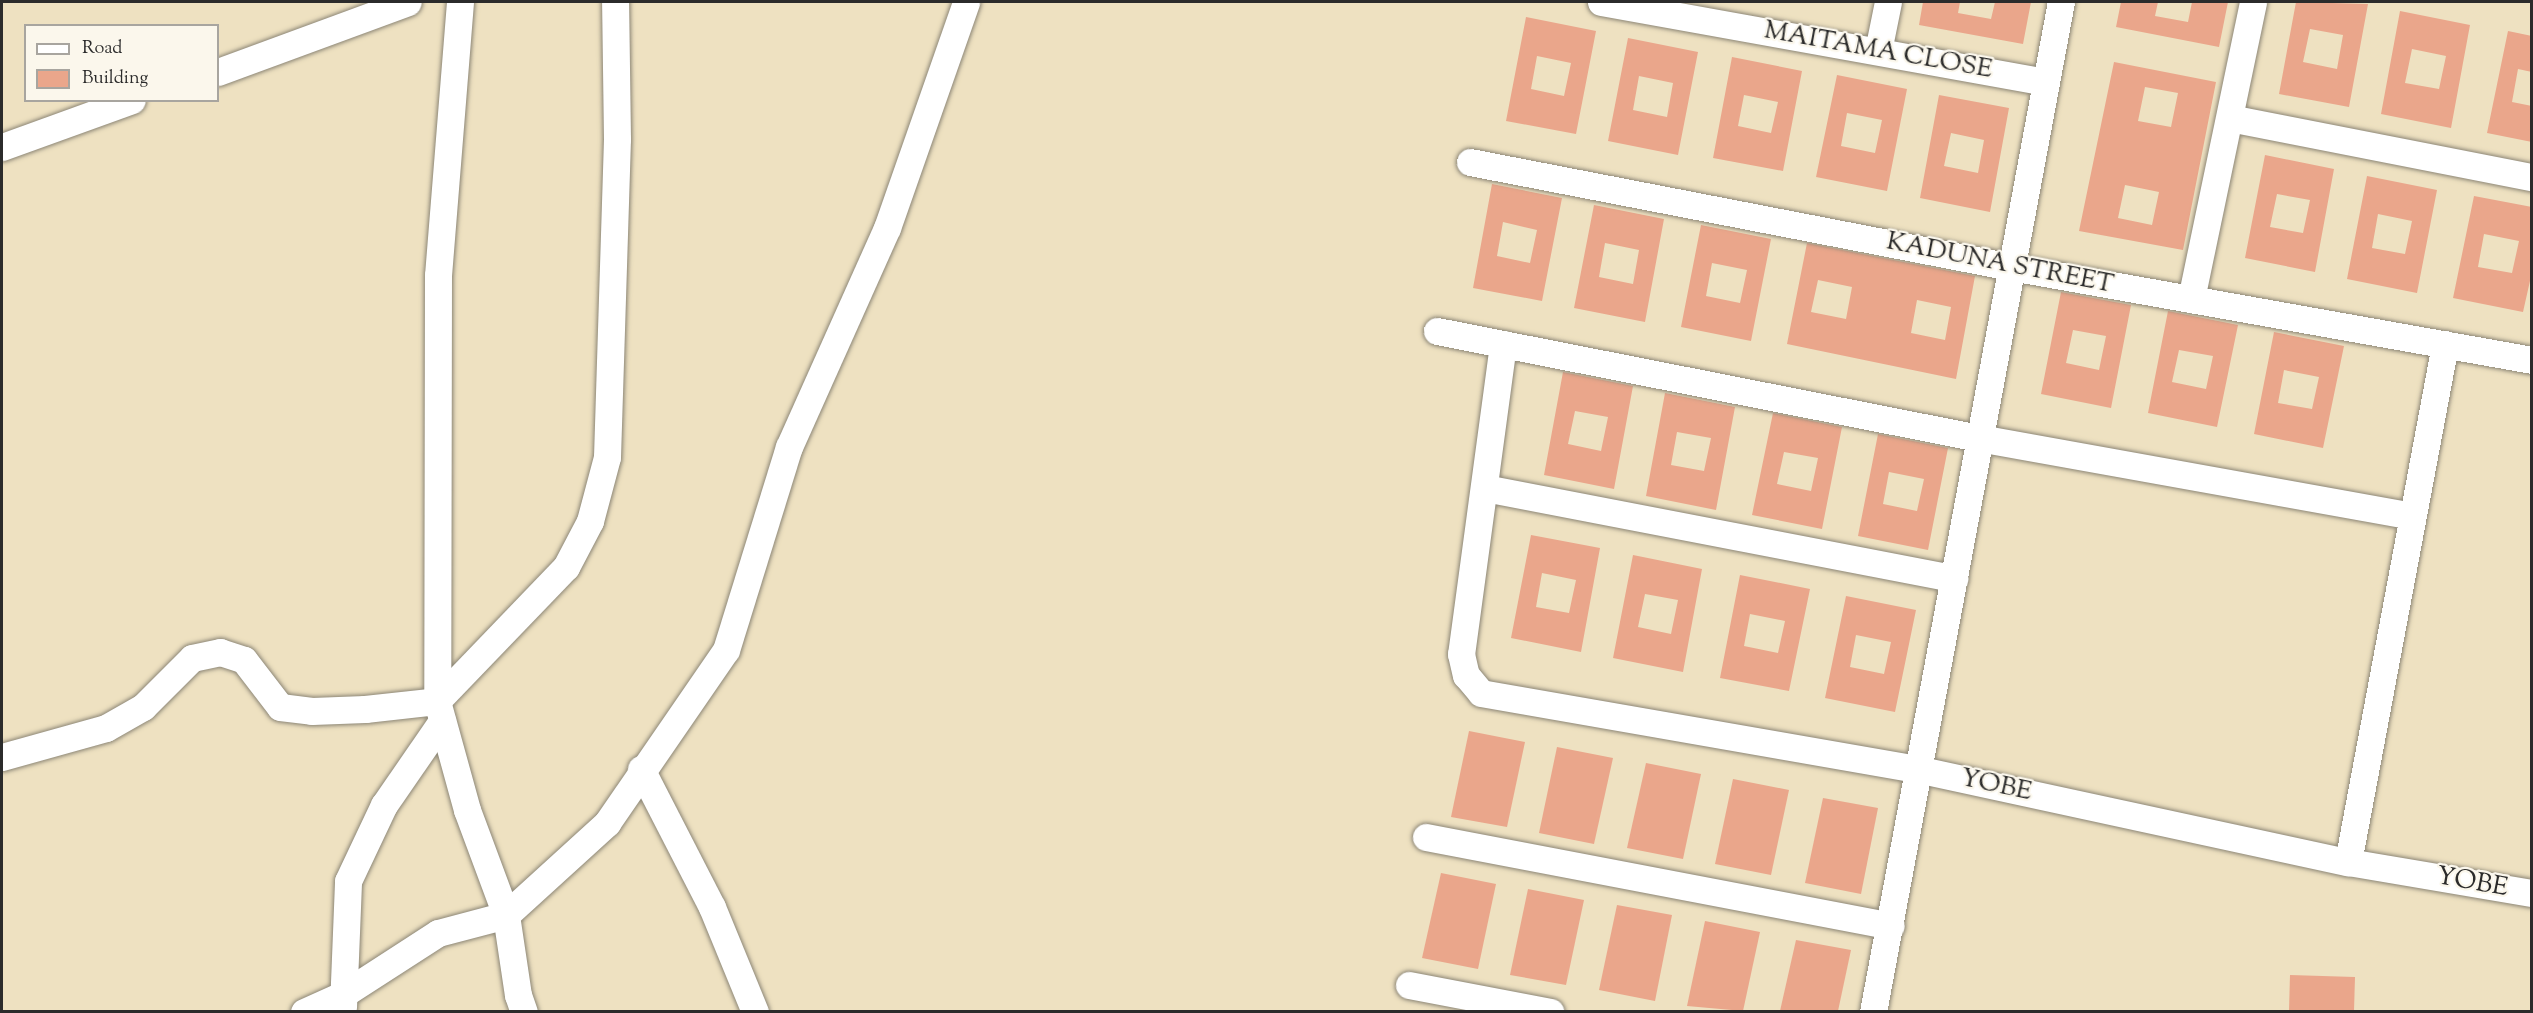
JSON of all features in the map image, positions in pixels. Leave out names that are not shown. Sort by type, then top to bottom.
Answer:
[{"type":"street","points":[[219,72],[408,2]]},
{"type":"street","points":[[460,2],[438,275],[439,711],[467,810],[506,915],[518,996],[524,1011]]},
{"type":"street","points":[[342,1003],[348,880],[384,805],[439,711],[566,567],[590,521],[607,457],[617,139],[615,2]]},
{"type":"street","points":[[304,1011],[342,1003],[438,933],[506,915],[607,823],[641,769],[726,650],[789,447],[886,228],[966,2]]},
{"type":"street","name":"MAITAMA CLOSE","points":[[1601,2],[1712,11],[1878,51],[2046,82]]},
{"type":"street","points":[[1878,51],[1888,2]]},
{"type":"street","points":[[1873,1011],[1921,770],[1979,438],[2061,2]]},
{"type":"street","points":[[2191,299],[2253,2]]},
{"type":"street","points":[[2,147],[126,102]]},
{"type":"street","points":[[2230,117],[2532,177]]},
{"type":"street","name":"KADUNA STREET","points":[[1470,162],[2011,267],[2532,360]]},
{"type":"street","points":[[1437,331],[1979,438],[2412,516]]},
{"type":"street","points":[[1503,344],[1485,488],[1954,578]]},
{"type":"street","points":[[2348,862],[2445,344]]},
{"type":"street","name":"YOBE","points":[[1485,488],[1461,654],[1466,675],[1481,693],[1921,770],[2348,862],[2532,893]]},
{"type":"street","points":[[2,757],[106,728],[143,707],[192,658],[220,652],[244,660],[280,707],[439,711]]},
{"type":"street","points":[[641,769],[712,907],[755,1011]]},
{"type":"street","points":[[1426,837],[1891,926]]},
{"type":"street","points":[[1409,985],[1550,1011]]},
{"type":"building","points":[[1923,2],[1960,2],[1958,13],[1991,19],[1995,2],[2031,2],[2023,44],[1919,25]]},
{"type":"building","points":[[2121,2],[2158,2],[2155,16],[2188,22],[2192,2],[2228,2],[2219,47],[2116,27]]},
{"type":"building","points":[[2296,2],[2368,4],[2349,107],[2279,94]],"holes":[[[2310,29],[2343,35],[2337,69],[2303,62]]]},
{"type":"building","points":[[2400,11],[2470,25],[2451,128],[2381,114]],"holes":[[[2412,49],[2446,56],[2439,89],[2405,83]]]},
{"type":"building","points":[[1526,17],[1596,31],[1576,134],[1506,121]],"holes":[[[1537,56],[1571,63],[1564,96],[1531,89]]]},
{"type":"building","points":[[2508,31],[2532,36],[2532,72],[2518,69],[2512,102],[2532,106],[2532,142],[2487,133]]},
{"type":"building","points":[[1628,38],[1698,52],[1678,155],[1608,141]],"holes":[[[1639,76],[1673,83],[1667,117],[1633,110]]]},
{"type":"building","points":[[1732,57],[1802,71],[1783,171],[1713,158]],"holes":[[[1744,95],[1778,102],[1771,133],[1738,126]]]},
{"type":"building","points":[[2114,62],[2216,82],[2183,250],[2079,231]],"holes":[[[2145,87],[2178,93],[2171,127],[2138,121]],[[2125,185],[2159,192],[2152,225],[2118,218]]]},
{"type":"building","points":[[1837,75],[1907,89],[1887,191],[1816,177]],"holes":[[[1847,113],[1882,120],[1875,153],[1841,146]]]},
{"type":"building","points":[[1939,95],[2009,108],[1990,212],[1920,198]],"holes":[[[1951,133],[1984,140],[1978,173],[1944,166]]]},
{"type":"building","points":[[2265,155],[2334,169],[2315,272],[2245,258]],"holes":[[[2277,194],[2310,200],[2303,233],[2270,227]]]},
{"type":"building","points":[[2367,176],[2437,190],[2417,293],[2347,279]],"holes":[[[2378,214],[2412,221],[2405,254],[2372,248]]]},
{"type":"building","points":[[1492,184],[1562,198],[1542,301],[1473,288]],"holes":[[[1503,222],[1537,230],[1530,263],[1497,256]]]},
{"type":"building","points":[[2474,196],[2532,207],[2532,272],[2523,312],[2453,298]],"holes":[[[2484,234],[2519,241],[2512,273],[2478,267]]]},
{"type":"building","points":[[1594,205],[1664,219],[1645,322],[1574,308]],"holes":[[[1605,243],[1639,250],[1633,284],[1599,277]]]},
{"type":"building","points":[[1701,225],[1771,239],[1751,341],[1681,327]],"holes":[[[1712,263],[1747,270],[1740,303],[1706,296]]]},
{"type":"building","points":[[1807,243],[1975,276],[1956,379],[1787,344]],"holes":[[[1818,280],[1852,287],[1846,319],[1811,312]],[[1917,300],[1951,307],[1945,340],[1911,333]]]},
{"type":"building","points":[[2061,292],[2131,305],[2111,408],[2041,394]],"holes":[[[2073,330],[2106,336],[2099,370],[2066,363]]]},
{"type":"building","points":[[2168,311],[2238,325],[2217,427],[2148,413]],"holes":[[[2179,350],[2213,356],[2206,389],[2172,382]]]},
{"type":"building","points":[[2274,332],[2344,346],[2323,448],[2254,434]],"holes":[[[2284,370],[2319,377],[2312,409],[2278,403]]]},
{"type":"building","points":[[1563,372],[1633,386],[1614,489],[1544,475]],"holes":[[[1575,411],[1608,417],[1601,451],[1568,444]]]},
{"type":"building","points":[[1665,393],[1735,407],[1716,510],[1646,496]],"holes":[[[1677,432],[1711,438],[1704,471],[1671,465]]]},
{"type":"building","points":[[1773,413],[1842,427],[1822,529],[1752,515]],"holes":[[[1784,452],[1818,458],[1811,491],[1777,484]]]},
{"type":"building","points":[[1878,434],[1948,448],[1928,550],[1858,536]],"holes":[[[1889,472],[1924,479],[1917,511],[1883,504]]]},
{"type":"building","points":[[1531,535],[1600,548],[1581,652],[1511,638]],"holes":[[[1542,573],[1576,580],[1569,613],[1536,607]]]},
{"type":"building","points":[[1633,555],[1702,569],[1683,672],[1613,658]],"holes":[[[1645,594],[1678,600],[1671,634],[1638,627]]]},
{"type":"building","points":[[1740,575],[1810,589],[1789,691],[1720,678]],"holes":[[[1750,614],[1785,621],[1778,653],[1744,646]]]},
{"type":"building","points":[[1846,596],[1916,610],[1895,712],[1825,698]],"holes":[[[1856,635],[1891,642],[1884,674],[1850,667]]]},
{"type":"building","points":[[1469,731],[1525,742],[1507,827],[1451,817]]},
{"type":"building","points":[[1557,747],[1613,758],[1594,844],[1539,833]]},
{"type":"building","points":[[1646,763],[1701,774],[1683,859],[1627,848]]},
{"type":"building","points":[[1733,779],[1789,790],[1771,875],[1715,864]]},
{"type":"building","points":[[1823,798],[1878,808],[1861,894],[1805,883]]},
{"type":"building","points":[[1441,873],[1496,884],[1478,969],[1422,958]]},
{"type":"building","points":[[1528,889],[1584,900],[1566,985],[1510,975]]},
{"type":"building","points":[[1617,905],[1672,915],[1655,1001],[1599,990]]},
{"type":"building","points":[[1705,921],[1760,932],[1743,1011],[1687,1006]]},
{"type":"building","points":[[1796,940],[1851,950],[1838,1011],[1780,1011]]},
{"type":"building","points":[[2290,975],[2355,977],[2354,1011],[2289,1011]]}]
